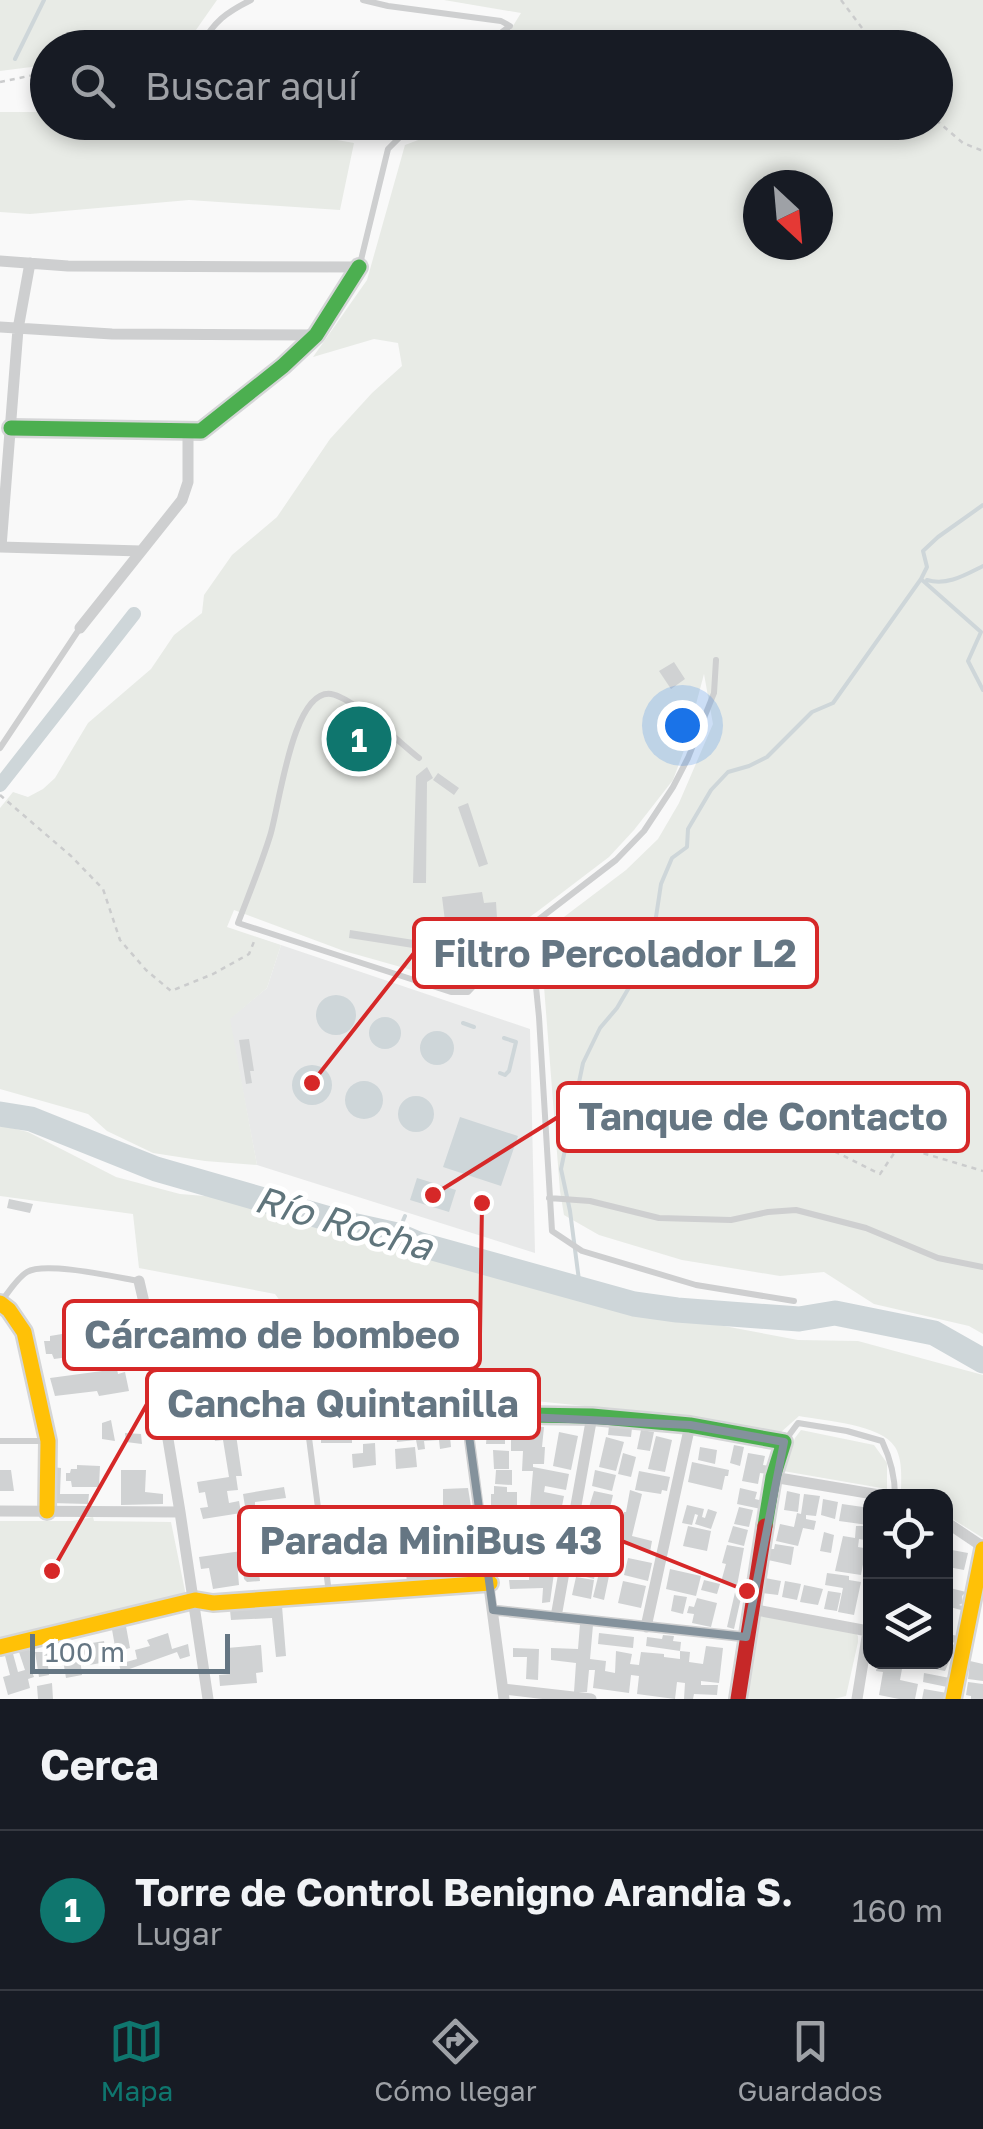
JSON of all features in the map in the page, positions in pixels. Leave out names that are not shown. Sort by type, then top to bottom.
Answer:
[{"type":"street","points":[[0,261],[68,266],[359,267]]},
{"type":"street","points":[[30,263],[18,329],[1,547],[141,551]]},
{"type":"street","points":[[11,428],[202,431],[316,335],[359,267]]},
{"type":"street","points":[[0,327],[112,334],[316,335]]},
{"type":"street","points":[[80,628],[182,500],[188,482],[188,430]]},
{"type":"street","points":[[139,1281],[195,1600],[208,1699]]},
{"type":"street","points":[[0,1303],[10,1310],[24,1332],[48,1441],[47,1512]]},
{"type":"street","points":[[296,1336],[333,1355],[388,1373],[466,1414],[592,1416],[690,1425],[784,1442],[750,1608],[738,1699]]},
{"type":"street","points":[[466,1414],[504,1694],[591,1699]]},
{"type":"street","points":[[556,1616],[592,1416]]},
{"type":"street","points":[[646,1626],[690,1425]]},
{"type":"street","points":[[774,1477],[863,1492]]},
{"type":"street","points":[[0,1511],[180,1512]]},
{"type":"street","points":[[953,1527],[983,1548],[953,1699]]},
{"type":"street","points":[[0,1648],[195,1600],[213,1603],[490,1583]]},
{"type":"street","points":[[750,1608],[863,1624]]},
{"type":"street","points":[[493,1610],[746,1638]]},
{"type":"street","points":[[857,1699],[863,1662]]},
{"type":"lane","points":[[210,30],[228,12],[251,0]]},
{"type":"lane","points":[[364,0],[500,21],[510,26],[505,30]]},
{"type":"lane","points":[[359,267],[388,149],[397,140]]},
{"type":"lane","points":[[0,748],[80,628]]},
{"type":"lane","points":[[418,758],[347,700],[320,695],[310,704],[283,772],[272,832],[238,924],[451,992],[468,992],[485,974],[495,953],[616,860],[644,830],[688,758],[714,694],[716,660]]},
{"type":"lane","points":[[530,927],[552,1231],[582,1251],[696,1285],[794,1301]]},
{"type":"lane","points":[[549,1198],[590,1201],[659,1218],[731,1220],[796,1210],[866,1228],[938,1258],[983,1267]]},
{"type":"lane","points":[[0,1303],[25,1272],[36,1269],[80,1270],[139,1281]]},
{"type":"lane","points":[[296,1336],[330,1596]]},
{"type":"lane","points":[[784,1442],[798,1422],[882,1442],[896,1479],[895,1489]]},
{"type":"lane","points":[[0,1440],[48,1441]]},
{"type":"path","points":[[841,0],[864,30]]},
{"type":"path","points":[[0,82],[30,76]]},
{"type":"path","points":[[953,134],[983,151]]},
{"type":"path","points":[[0,795],[103,889],[120,940],[171,991],[249,954],[259,930]]},
{"type":"path","points":[[763,1116],[880,1174],[899,1146],[983,1172]]},
{"type":"highlighted area","points":[[466,1414],[690,1425],[784,1442],[746,1637],[493,1610]]},
{"type":"shaded area","points":[[0,0],[217,0],[196,30],[30,30],[30,67],[0,71]]},
{"type":"shaded area","points":[[444,0],[983,0],[983,1334],[969,1326],[874,1304],[824,1272],[780,1276],[682,1260],[599,1235],[564,1215],[541,948],[552,926],[626,870],[658,839],[679,803],[713,724],[704,674],[673,780],[634,830],[609,857],[475,956],[460,974],[446,978],[344,951],[234,910],[227,927],[281,945],[267,988],[230,1019],[257,1165],[153,1153],[107,1131],[88,1114],[0,1089],[0,808],[13,792],[28,797],[55,778],[88,723],[151,669],[174,635],[202,613],[204,595],[232,555],[277,517],[330,439],[402,366],[398,343],[374,339],[313,357],[367,280],[405,145],[418,140],[953,140],[953,30],[510,30],[521,13]]},
{"type":"shaded area","points":[[0,112],[30,112],[30,140],[354,143],[340,210],[189,200],[30,214],[0,212]]},
{"type":"shaded area","points":[[281,945],[530,1029],[535,1253],[257,1165],[229,1019],[267,988]]},
{"type":"shaded area","points":[[336,995],[350,1001],[356,1015],[350,1029],[336,1035],[322,1029],[316,1015],[322,1001]]},
{"type":"shaded area","points":[[385,1017],[396,1022],[401,1033],[396,1044],[385,1049],[374,1044],[369,1033],[374,1022]]},
{"type":"shaded area","points":[[437,1031],[449,1036],[454,1048],[449,1060],[437,1065],[425,1060],[420,1048],[425,1036]]},
{"type":"shaded area","points":[[312,1065],[326,1071],[332,1085],[326,1099],[312,1105],[298,1099],[292,1085],[298,1071]]},
{"type":"shaded area","points":[[364,1081],[377,1087],[383,1100],[377,1113],[364,1119],[351,1113],[345,1100],[351,1087]]},
{"type":"shaded area","points":[[416,1096],[429,1101],[434,1114],[429,1127],[416,1132],[403,1127],[398,1114],[403,1101]]},
{"type":"shaded area","points":[[460,1117],[518,1136],[501,1186],[443,1167]]},
{"type":"shaded area","points":[[0,1125],[28,1132],[116,1177],[180,1194],[230,1198],[280,1213],[299,1211],[335,1228],[426,1249],[617,1306],[798,1340],[858,1341],[983,1375],[983,1538],[953,1519],[953,1489],[901,1489],[898,1452],[888,1439],[865,1428],[799,1416],[780,1433],[703,1418],[455,1393],[301,1329],[275,1294],[139,1268],[133,1214],[0,1196]]},
{"type":"shaded area","points":[[417,1178],[456,1190],[449,1212],[410,1200]]},
{"type":"shaded area","points":[[801,1430],[874,1445],[887,1463],[887,1489],[783,1471]]},
{"type":"shaded area","points":[[93,1517],[94,1521],[171,1522],[186,1596],[0,1640],[0,1521],[73,1521]]},
{"type":"shaded area","points":[[762,1615],[854,1631],[858,1642],[846,1696],[747,1699],[758,1618]]},
{"type":"building","points":[[674,662],[685,679],[671,689],[659,671]]},
{"type":"building","points":[[357,727],[367,733],[359,752],[353,750],[351,739],[351,732]]},
{"type":"building","points":[[427,767],[433,778],[427,782],[426,883],[413,883],[416,776]]},
{"type":"building","points":[[438,773],[459,788],[454,795],[433,780]]},
{"type":"building","points":[[468,803],[488,864],[479,867],[458,807]]},
{"type":"building","points":[[482,892],[484,903],[496,902],[497,918],[486,919],[487,932],[447,937],[442,897]]},
{"type":"building","points":[[350,930],[414,940],[413,948],[349,938]]},
{"type":"building","points":[[249,1039],[254,1071],[250,1071],[252,1083],[246,1084],[239,1040]]},
{"type":"building","points":[[9,1199],[33,1204],[30,1213],[7,1208]]},
{"type":"building","points":[[62,1334],[68,1337],[69,1345],[74,1345],[76,1356],[54,1359],[52,1354],[46,1354],[44,1341]]},
{"type":"building","points":[[224,1364],[230,1396],[255,1393],[256,1401],[251,1402],[253,1419],[234,1421],[242,1476],[236,1476],[238,1490],[227,1491],[229,1503],[239,1501],[241,1513],[203,1519],[200,1508],[208,1507],[205,1492],[199,1493],[197,1482],[229,1477],[223,1440],[215,1441],[206,1396],[186,1399],[183,1371]]},
{"type":"building","points":[[117,1369],[118,1374],[125,1372],[129,1391],[55,1396],[50,1378]]},
{"type":"building","points":[[411,1405],[414,1428],[449,1426],[451,1447],[440,1449],[439,1440],[424,1441],[425,1449],[418,1450],[416,1440],[397,1442],[392,1407]]},
{"type":"building","points":[[111,1420],[115,1441],[102,1439],[102,1423]]},
{"type":"building","points":[[321,1422],[352,1425],[352,1443],[321,1443]]},
{"type":"building","points":[[521,1425],[544,1427],[544,1464],[533,1467],[569,1474],[566,1490],[545,1486],[544,1492],[564,1496],[561,1511],[530,1506],[533,1471],[522,1471],[523,1451],[511,1451],[511,1438],[520,1438]]},
{"type":"building","points":[[609,1426],[632,1428],[631,1437],[608,1435]]},
{"type":"building","points":[[641,1430],[654,1432],[650,1451],[637,1449]]},
{"type":"building","points":[[487,1431],[505,1432],[505,1444],[486,1444]]},
{"type":"building","points":[[559,1432],[578,1436],[571,1470],[553,1466]]},
{"type":"building","points":[[125,1433],[141,1434],[142,1444],[126,1442]]},
{"type":"building","points":[[656,1436],[672,1440],[665,1472],[648,1469]]},
{"type":"building","points":[[606,1437],[624,1442],[616,1471],[599,1467]]},
{"type":"building","points":[[375,1443],[376,1465],[353,1468],[352,1454],[363,1453],[363,1444]]},
{"type":"building","points":[[734,1445],[744,1447],[740,1466],[730,1463]]},
{"type":"building","points":[[415,1447],[417,1467],[396,1469],[395,1449]]},
{"type":"building","points":[[700,1447],[717,1450],[715,1464],[698,1460]]},
{"type":"building","points":[[493,1450],[509,1451],[509,1469],[494,1469]]},
{"type":"building","points":[[623,1453],[636,1457],[631,1477],[618,1474]]},
{"type":"building","points":[[748,1453],[765,1456],[763,1465],[770,1466],[768,1474],[760,1473],[758,1484],[742,1481]]},
{"type":"building","points":[[692,1462],[729,1470],[722,1490],[688,1482]]},
{"type":"building","points":[[77,1465],[100,1466],[99,1487],[72,1487],[71,1481],[66,1481],[66,1473],[77,1469]]},
{"type":"building","points":[[52,1467],[61,1468],[60,1494],[89,1494],[88,1504],[51,1503]]},
{"type":"building","points":[[0,1470],[11,1470],[14,1491],[0,1491]]},
{"type":"building","points":[[121,1470],[146,1470],[145,1492],[163,1494],[163,1504],[121,1505]]},
{"type":"building","points":[[496,1470],[512,1470],[512,1485],[495,1484]]},
{"type":"building","points":[[595,1470],[616,1475],[612,1491],[592,1486]]},
{"type":"building","points":[[639,1471],[670,1477],[667,1491],[662,1490],[661,1494],[635,1490]]},
{"type":"building","points":[[494,1486],[517,1492],[517,1531],[501,1531],[500,1514],[491,1514]]},
{"type":"building","points":[[284,1487],[286,1498],[255,1502],[255,1508],[275,1505],[278,1515],[264,1517],[264,1512],[258,1513],[262,1542],[251,1544],[243,1494]]},
{"type":"building","points":[[468,1488],[474,1525],[456,1527],[454,1513],[443,1514],[443,1489]]},
{"type":"building","points":[[740,1488],[757,1492],[755,1499],[763,1501],[761,1509],[737,1504]]},
{"type":"building","points":[[630,1490],[642,1494],[632,1536],[652,1541],[650,1552],[603,1538],[599,1556],[578,1552],[583,1529],[604,1533],[583,1527],[594,1491],[613,1495],[608,1516],[622,1519]]},
{"type":"building","points":[[787,1491],[800,1494],[798,1512],[784,1510]]},
{"type":"building","points":[[804,1494],[820,1496],[816,1516],[806,1515],[806,1519],[816,1521],[814,1530],[803,1528],[798,1546],[776,1541],[780,1524],[794,1527]]},
{"type":"building","points":[[823,1499],[838,1502],[835,1519],[821,1515]]},
{"type":"building","points":[[842,1504],[863,1507],[863,1524],[839,1521]]},
{"type":"building","points":[[687,1505],[704,1509],[705,1518],[708,1509],[717,1512],[711,1529],[695,1524],[695,1514],[692,1525],[682,1523]]},
{"type":"building","points":[[739,1507],[753,1510],[749,1527],[734,1524]]},
{"type":"building","points":[[688,1526],[711,1531],[707,1551],[683,1546]]},
{"type":"building","points":[[733,1526],[748,1530],[744,1546],[728,1542]]},
{"type":"building","points":[[856,1526],[863,1526],[863,1540],[859,1539],[858,1547],[863,1548],[861,1575],[835,1571],[843,1536],[855,1538]]},
{"type":"building","points":[[824,1532],[834,1535],[831,1553],[820,1551]]},
{"type":"building","points":[[430,1544],[432,1557],[455,1555],[458,1578],[407,1582],[403,1548]]},
{"type":"building","points":[[775,1544],[794,1547],[791,1565],[768,1560]]},
{"type":"building","points":[[727,1545],[744,1548],[737,1586],[721,1582]]},
{"type":"building","points":[[256,1549],[260,1581],[244,1579],[242,1561],[237,1562],[239,1585],[213,1589],[209,1568],[201,1569],[199,1557]]},
{"type":"building","points":[[953,1550],[968,1553],[964,1570],[953,1568]]},
{"type":"building","points":[[582,1556],[598,1560],[594,1579],[578,1575]]},
{"type":"building","points":[[628,1558],[652,1563],[648,1581],[624,1575]]},
{"type":"building","points":[[529,1568],[554,1573],[550,1602],[542,1603],[543,1588],[510,1589],[509,1580],[529,1580]]},
{"type":"building","points":[[670,1569],[701,1576],[696,1596],[666,1589]]},
{"type":"building","points":[[599,1573],[609,1576],[604,1600],[593,1597]]},
{"type":"building","points":[[827,1573],[861,1582],[854,1615],[838,1612],[843,1588],[825,1585]]},
{"type":"building","points":[[576,1577],[594,1580],[591,1599],[572,1595]]},
{"type":"building","points":[[765,1578],[781,1581],[778,1595],[762,1593]]},
{"type":"building","points":[[704,1580],[720,1584],[717,1594],[701,1590]]},
{"type":"building","points":[[623,1581],[646,1586],[641,1608],[618,1603]]},
{"type":"building","points":[[785,1581],[801,1584],[797,1600],[782,1597]]},
{"type":"building","points":[[804,1585],[823,1589],[818,1605],[800,1602]]},
{"type":"building","points":[[736,1588],[743,1589],[734,1629],[727,1627]]},
{"type":"building","points":[[953,1589],[966,1592],[959,1605],[961,1610],[953,1608]]},
{"type":"building","points":[[828,1591],[841,1593],[837,1611],[824,1609]]},
{"type":"building","points":[[674,1595],[687,1597],[683,1614],[671,1611]]},
{"type":"building","points":[[697,1598],[717,1603],[711,1627],[692,1623],[694,1614],[687,1613]]},
{"type":"building","points":[[282,1606],[286,1656],[276,1657],[272,1618],[231,1620],[230,1610]]},
{"type":"building","points":[[125,1621],[130,1648],[116,1652],[111,1624]]},
{"type":"building","points":[[580,1624],[593,1625],[590,1659],[606,1661],[605,1671],[615,1673],[616,1651],[632,1654],[630,1664],[639,1665],[641,1652],[680,1659],[680,1651],[690,1652],[689,1662],[703,1664],[706,1646],[723,1648],[719,1683],[701,1681],[701,1685],[718,1685],[717,1695],[694,1694],[693,1699],[684,1699],[685,1683],[677,1682],[675,1699],[637,1694],[639,1676],[631,1675],[629,1693],[593,1688],[595,1670],[589,1670],[587,1692],[574,1692],[576,1663],[551,1660],[551,1648],[578,1649]]},
{"type":"building","points":[[168,1633],[172,1649],[188,1644],[190,1656],[180,1659],[177,1652],[121,1672],[119,1664],[137,1659],[135,1650],[150,1646],[147,1640]]},
{"type":"building","points":[[599,1633],[634,1637],[633,1648],[598,1644]]},
{"type":"building","points":[[674,1636],[673,1641],[681,1642],[680,1651],[646,1646],[647,1637]]},
{"type":"building","points":[[104,1641],[107,1662],[83,1666],[80,1645]]},
{"type":"building","points":[[261,1645],[263,1672],[256,1673],[257,1683],[220,1686],[219,1675],[230,1674],[227,1648]]},
{"type":"building","points":[[54,1646],[59,1664],[48,1666],[49,1675],[39,1677],[35,1652],[45,1652],[44,1649]]},
{"type":"building","points":[[29,1647],[34,1667],[34,1677],[28,1679],[30,1688],[8,1695],[3,1677],[10,1675],[4,1652],[12,1650],[18,1672],[25,1670],[18,1649]]},
{"type":"building","points":[[513,1648],[539,1649],[538,1680],[526,1679],[527,1657],[513,1657]]},
{"type":"building","points":[[80,1657],[82,1675],[66,1678],[63,1660]]},
{"type":"building","points":[[970,1661],[983,1664],[983,1681],[968,1679]]},
{"type":"building","points":[[902,1669],[900,1680],[918,1684],[915,1699],[879,1695],[883,1672],[876,1671]]},
{"type":"building","points":[[924,1673],[950,1678],[947,1687],[923,1682]]},
{"type":"building","points":[[968,1682],[983,1684],[983,1699],[966,1695]]},
{"type":"building","points":[[52,1683],[53,1699],[38,1699],[37,1686]]},
{"type":"building","points":[[924,1689],[947,1693],[946,1699],[922,1699]]},
{"type":"waterway","points":[[15,59],[44,0]]},
{"type":"waterway","points":[[580,1288],[561,1169],[583,1063],[600,1028],[617,1008],[651,950],[661,884],[672,858],[687,847],[688,829],[711,790],[728,772],[767,757],[812,712],[833,703],[921,579],[927,567],[923,551],[983,505]]},
{"type":"waterway","points":[[927,580],[949,581],[983,566]]},
{"type":"waterway","points":[[921,579],[981,632],[968,661],[983,690]]},
{"type":"waterway","points":[[0,785],[134,614]]},
{"type":"waterway","points":[[463,1023],[474,1027]]},
{"type":"waterway","points":[[500,1073],[505,1075],[509,1071],[516,1042],[504,1038]]},
{"type":"waterway","name":"Río Rocha","points":[[0,1114],[31,1119],[156,1169],[634,1304],[799,1319],[835,1313],[934,1333],[983,1361]]},
{"type":"waterway","points":[[397,1235],[405,1216]]},
{"type":"traffic: fast","points":[[11,428],[201,431],[316,335],[359,267]]},
{"type":"traffic: fast","points":[[296,1336],[333,1355],[388,1373],[466,1414],[592,1416],[690,1425],[784,1442],[773,1477],[765,1526]]},
{"type":"traffic: slow","points":[[0,1303],[24,1332],[48,1441],[47,1511]]},
{"type":"traffic: slow","points":[[953,1699],[983,1549]]},
{"type":"traffic: slow","points":[[0,1647],[195,1600],[213,1603],[490,1583]]},
{"type":"traffic: jam","points":[[738,1699],[765,1526]]},
{"type":"place","name":"Torre de Control Benigno Arandia S.","points":[[359,739]]},
{"type":"place","name":"Filtro Percolador L2","points":[[312,1083]]},
{"type":"place","name":"Tanque de Contacto","points":[[433,1195]]},
{"type":"place","name":"Cárcamo de bombeo","points":[[482,1203]]},
{"type":"place","name":"Cancha Quintanilla","points":[[52,1571]]},
{"type":"place","name":"Parada MiniBus 43","points":[[747,1591]]}]
